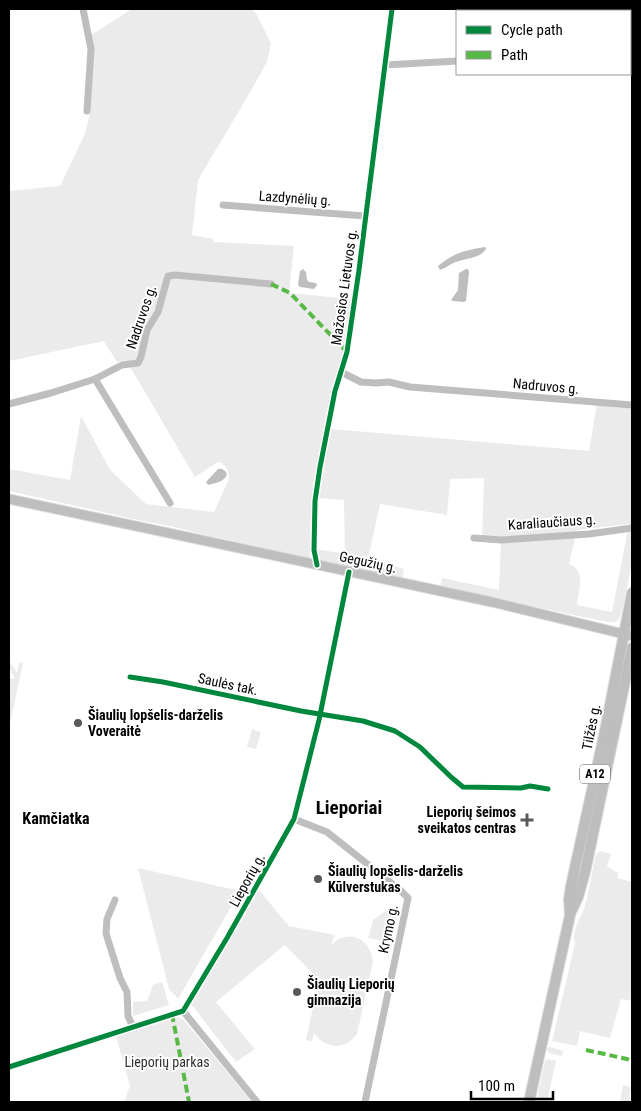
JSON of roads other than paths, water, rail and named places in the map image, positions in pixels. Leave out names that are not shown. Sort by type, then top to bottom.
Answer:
[{"type":"highway","name":"A12","points":[[628,635],[632,593]]},
{"type":"highway","name":"Tilžės g.","points":[[570,915],[569,899],[571,886],[628,635]]},
{"type":"highway","name":"Tilžės g.","points":[[530,1102],[570,915],[578,897],[585,872],[632,648]]},
{"type":"main road","name":"Gegužių g.","points":[[9,499],[492,602],[628,635]]},
{"type":"street","points":[[83,9],[91,49],[87,112]]},
{"type":"street","name":"Mažosios Lietuvos g.","points":[[317,566],[314,550],[315,501],[335,391],[348,342],[392,9]]},
{"type":"street","points":[[385,65],[456,61]]},
{"type":"street","name":"Lazdynėlių g.","points":[[223,205],[365,216]]},
{"type":"street","name":"Nadruvos g.","points":[[9,404],[95,379],[122,365],[138,363],[147,330],[158,312],[168,276],[192,276],[271,284]]},
{"type":"street","name":"Nadruvos g.","points":[[341,372],[361,382],[389,382],[410,387],[632,405]]},
{"type":"street","points":[[95,379],[170,503]]},
{"type":"street","name":"Karaliaučiaus g.","points":[[474,538],[501,540],[588,534],[632,527]]},
{"type":"street","name":"Lieporių g.","points":[[182,1011],[227,938],[294,819],[320,714],[349,572]]},
{"type":"street","name":"Saulės tak.","points":[[130,677],[163,682],[301,711],[364,720],[395,731],[420,747],[463,788],[521,788],[530,786],[548,789]]},
{"type":"street","name":"Krymo g.","points":[[294,819],[327,832],[408,898],[365,1102]]},
{"type":"street","points":[[115,900],[108,919],[106,933],[120,978],[127,992],[128,1016],[133,1028]]},
{"type":"street","points":[[9,1067],[182,1011],[257,1102]]},
{"type":"place","name":"Šiaulių lopšelis-darželis Voveraitė","points":[[78,723]]},
{"type":"place","name":"Lieporių šeimos sveikatos centras","points":[[527,820]]},
{"type":"place","name":"Šiaulių lopšelis-darželis Kūlverstukas","points":[[318,879]]},
{"type":"place","name":"Šiaulių Lieporių gimnazija","points":[[297,992]]},
{"type":"district","name":"Lieporiai","points":[[349,807]]},
{"type":"district","name":"Kamčiatka","points":[[56,818]]},
{"type":"park label","name":"Lieporių parkas","points":[[167,1062]]}]
